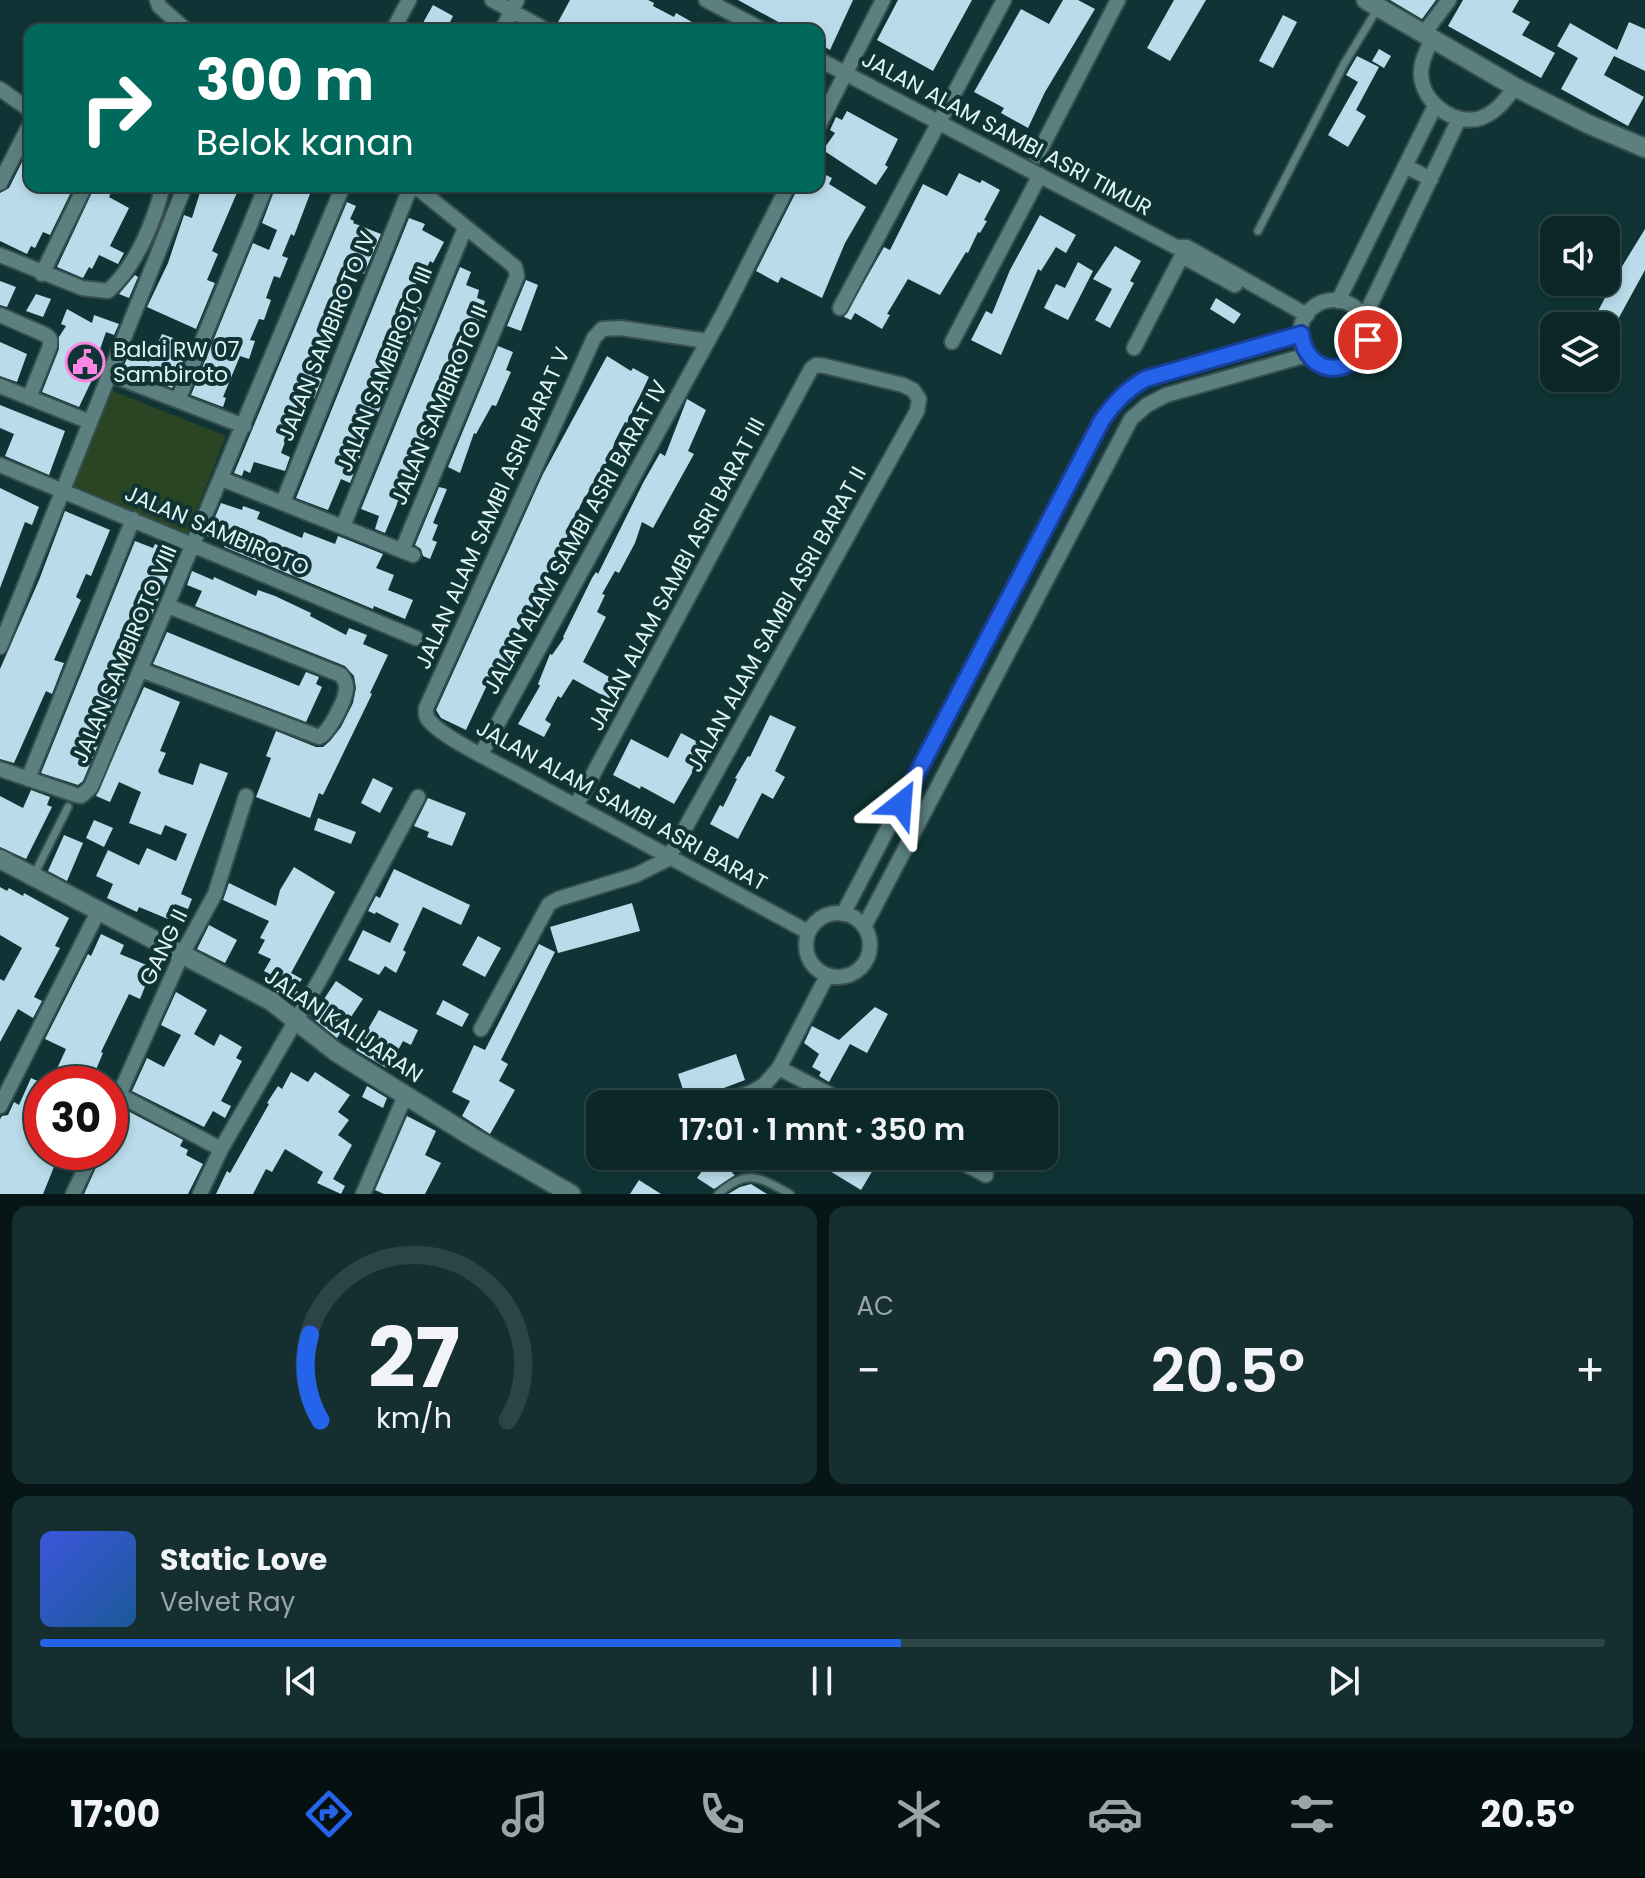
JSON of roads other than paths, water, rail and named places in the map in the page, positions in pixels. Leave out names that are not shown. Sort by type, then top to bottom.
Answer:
[{"type":"street","points":[[157,0],[159,6],[179,24]]},
{"type":"street","points":[[396,24],[409,0]]},
{"type":"street","points":[[492,0],[514,6],[538,24]]},
{"type":"street","points":[[706,0],[752,24]]},
{"type":"street","points":[[824,115],[883,0]]},
{"type":"street","points":[[840,308],[1004,0]]},
{"type":"street","points":[[1037,156],[1118,0]]},
{"type":"street","points":[[1449,0],[1429,35],[1421,73],[1425,92],[1435,106],[1459,119],[1477,119],[1494,112],[1515,87]]},
{"type":"street","points":[[1372,4],[1515,87],[1588,124],[1643,142]]},
{"type":"street","points":[[505,24],[514,6]]},
{"type":"street","name":"JALAN ALAM SAMBI ASRI TIMUR","points":[[824,62],[1182,250],[1303,324]]},
{"type":"street","points":[[0,89],[24,106]]},
{"type":"street","points":[[1338,301],[1435,106]]},
{"type":"street","points":[[1364,318],[1459,119]]},
{"type":"street","points":[[0,183],[24,136]]},
{"type":"street","points":[[1405,166],[1431,179]]},
{"type":"street","points":[[952,342],[1040,175]]},
{"type":"street","points":[[42,274],[82,192]]},
{"type":"street","points":[[0,255],[82,288],[108,291],[129,267],[160,192]]},
{"type":"street","points":[[0,647],[183,192]]},
{"type":"street","points":[[178,400],[264,192]]},
{"type":"street","name":"JALAN SAMBIROTO VIII","points":[[28,779],[81,796],[94,781],[341,192]]},
{"type":"street","name":"JALAN SAMBIROTO IV","points":[[283,502],[411,192]]},
{"type":"street","points":[[420,192],[465,228]]},
{"type":"street","name":"JALAN ALAM SAMBI ASRI BARAT IV","points":[[481,754],[725,310],[785,192]]},
{"type":"street","name":"JALAN SAMBIROTO II","points":[[222,479],[408,553],[517,276],[515,267],[465,228]]},
{"type":"street","name":"JALAN SAMBIROTO III","points":[[343,526],[465,228]]},
{"type":"street","points":[[1134,348],[1182,250]]},
{"type":"street","points":[[843,914],[1102,420],[1114,403],[1128,389],[1145,379],[1303,324],[1315,306],[1326,301],[1338,301],[1358,310],[1364,318],[1368,340],[1364,351],[1347,366],[1326,367],[1307,355],[1303,324]]},
{"type":"street","points":[[0,315],[50,339],[29,398]]},
{"type":"street","name":"JALAN ALAM SAMBI ASRI BARAT V","points":[[426,708],[594,338],[602,329],[621,328],[709,337]]},
{"type":"street","points":[[864,927],[1131,419],[1147,405],[1166,395],[1307,355]]},
{"type":"street","name":"JALAN ALAM SAMBI ASRI BARAT III","points":[[576,806],[811,369],[816,365],[903,385],[913,390],[919,399]]},
{"type":"street","points":[[109,374],[244,426]]},
{"type":"street","points":[[0,386],[90,422]]},
{"type":"street","name":"JALAN ALAM SAMBI ASRI BARAT II","points":[[668,859],[917,411],[919,399]]},
{"type":"street","name":"JALAN SAMBIROTO","points":[[0,465],[416,638]]},
{"type":"street","points":[[0,769],[28,779],[133,519]]},
{"type":"street","points":[[141,670],[319,737],[327,733],[346,692],[346,682],[341,675],[168,606]]},
{"type":"street","name":"JALAN ALAM SAMBI ASRI BARAT","points":[[426,708],[428,719],[441,731],[668,859],[808,932]]},
{"type":"street","name":"GANG II","points":[[128,1075],[182,954],[215,894],[246,796]]},
{"type":"street","points":[[200,1194],[221,1149],[296,1021],[418,797]]},
{"type":"street","name":"JALAN KALIJARAN","points":[[0,859],[271,1001],[336,1052],[571,1194]]},
{"type":"street","points":[[481,1029],[549,904],[636,875],[668,859]]},
{"type":"street","points":[[0,1106],[99,910]]},
{"type":"street","points":[[829,914],[843,914],[859,921],[870,945],[864,964],[847,976],[827,976],[810,962],[806,953],[808,932],[817,921],[829,914]]},
{"type":"street","points":[[755,1090],[779,1068],[827,976]]},
{"type":"street","points":[[779,1068],[821,1090]]},
{"type":"street","points":[[363,1194],[405,1096]]},
{"type":"street","points":[[128,1100],[221,1149]]},
{"type":"street","points":[[73,1194],[84,1170]]},
{"type":"street","points":[[976,1170],[986,1175]]},
{"type":"lane","points":[[1258,231],[1372,4]]},
{"type":"lane","points":[[33,877],[68,807]]},
{"type":"lane","points":[[718,1194],[744,1177],[755,1176],[790,1194]]},
{"type":"place","name":"Balai RW 07 Sambiroto","points":[[85,362]]}]
